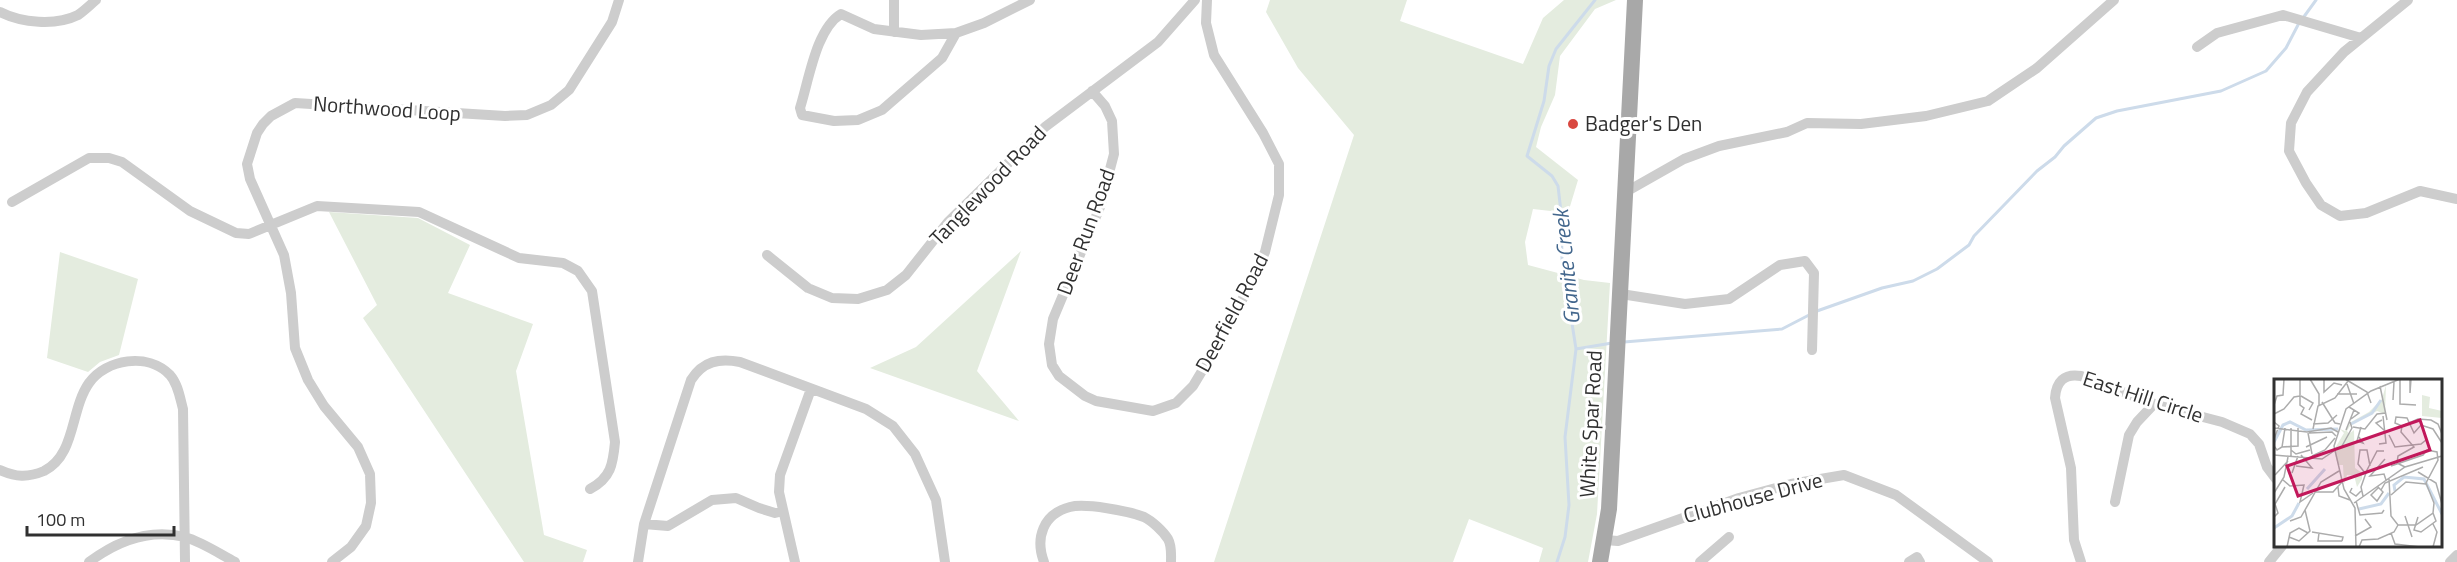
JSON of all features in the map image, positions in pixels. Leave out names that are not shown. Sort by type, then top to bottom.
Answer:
[{"type":"main road","name":"White Spar Road","points":[[1600,562],[1609,508],[1635,0]]},
{"type":"street","points":[[0,12],[44,22],[77,15],[96,0]]},
{"type":"street","name":"Northwood Loop","points":[[332,562],[351,547],[366,526],[371,503],[370,474],[358,447],[324,406],[308,380],[295,348],[291,293],[284,255],[249,179],[247,164],[257,133],[271,116],[295,103],[505,116],[527,115],[551,105],[569,90],[612,22],[619,0]]},
{"type":"street","points":[[894,0],[894,32]]},
{"type":"street","points":[[956,33],[942,58],[882,110],[858,120],[834,121],[807,117],[802,114],[800,108],[820,43],[831,21],[841,14],[874,29],[921,35],[956,33],[984,23],[1030,0]]},
{"type":"street","name":"Tanglewood Road","points":[[768,255],[808,288],[832,298],[858,299],[887,290],[906,275],[948,222],[1045,127],[1158,42],[1195,0]]},
{"type":"street","name":"Deerfield Road","points":[[1059,376],[1085,396],[1096,401],[1153,411],[1176,404],[1193,386],[1232,321],[1265,252],[1279,195],[1279,164],[1263,133],[1214,55],[1206,23],[1207,0]]},
{"type":"street","points":[[1624,194],[1684,159],[1719,146],[1787,132],[1808,123],[1861,124],[1926,116],[1988,101],[2037,68],[2114,0]]},
{"type":"street","points":[[2408,0],[2344,52],[2307,92],[2291,123],[2289,151],[2321,205],[2340,216],[2366,213],[2420,191],[2457,199]]},
{"type":"street","points":[[2197,47],[2217,33],[2283,15],[2361,38]]},
{"type":"street","name":"Deer Run Road","points":[[1059,376],[1052,365],[1049,344],[1053,319],[1100,207],[1114,154],[1112,121],[1105,106],[1092,91]]},
{"type":"street","points":[[12,202],[89,158],[109,158],[122,162],[190,211],[236,233],[249,234],[317,206],[419,212],[519,258],[563,263],[578,271],[592,291],[615,442],[614,459],[603,482],[590,489]]},
{"type":"street","points":[[1621,294],[1685,304],[1729,298],[1780,265],[1805,261],[1814,273],[1812,350]]},
{"type":"street","points":[[638,562],[644,524],[691,380],[704,365],[724,359],[740,362],[866,409],[893,426],[915,454],[936,500],[945,562]]},
{"type":"street","points":[[0,470],[15,476],[32,476],[52,467],[65,449],[88,385],[99,372],[116,363],[136,360],[149,362],[169,375],[178,391],[183,409],[185,562]]},
{"type":"street","name":"East Hill Circle","points":[[2081,562],[2074,540],[2071,468],[2056,409],[2055,389],[2060,381],[2072,375],[2094,380],[2154,404],[2222,422],[2250,434],[2259,444],[2266,467],[2274,477]]},
{"type":"street","points":[[795,562],[779,492],[780,475],[811,389]]},
{"type":"street","points":[[2115,502],[2129,435],[2137,422],[2154,404]]},
{"type":"street","name":"Clubhouse Drive","points":[[1605,540],[1618,541],[1738,498],[1791,484],[1844,475],[1896,495],[1988,562]]},
{"type":"street","points":[[644,524],[668,526],[712,500],[736,498],[767,511],[776,513],[783,511]]},
{"type":"street","points":[[1044,562],[1039,547],[1047,523],[1055,513],[1072,506],[1102,508],[1144,517],[1160,529],[1169,540],[1170,562]]},
{"type":"street","points":[[90,562],[127,538],[157,535],[185,537],[235,562]]},
{"type":"street","points":[[1700,562],[1729,537]]},
{"type":"street","points":[[2269,562],[2281,547]]},
{"type":"street","points":[[2450,562],[2457,555]]},
{"type":"street","points":[[1909,562],[1917,557],[1920,562]]},
{"type":"shaded area","points":[[1270,0],[1407,0],[1400,21],[1523,64],[1543,18],[1564,0],[1616,0],[1595,9],[1560,56],[1555,95],[1541,127],[1536,147],[1578,180],[1568,213],[1533,209],[1525,242],[1528,265],[1584,280],[1610,283],[1597,514],[1588,562],[1539,562],[1543,548],[1469,519],[1453,562],[1214,562],[1354,135],[1298,68],[1266,12]]},
{"type":"shaded area","points":[[329,212],[418,218],[470,245],[448,293],[533,324],[516,371],[544,535],[587,550],[583,562],[524,562],[363,318],[377,305]]},
{"type":"shaded area","points":[[1021,251],[977,371],[1019,421],[870,368],[916,347]]},
{"type":"shaded area","points":[[60,252],[138,279],[119,355],[100,362],[88,372],[47,358]]},
{"type":"waterway","name":"Granite Creek","points":[[1557,562],[1565,537],[1569,505],[1565,437],[1576,349],[1562,259],[1558,186],[1552,176],[1527,156],[1544,101],[1549,66],[1556,49],[1595,0]]},
{"type":"waterway","points":[[2303,18],[2316,0]]},
{"type":"waterway","points":[[1817,311],[1882,288],[1913,281],[1937,269],[1969,245],[1974,236],[2037,171],[2096,118],[2117,111],[2221,91],[2266,71],[2286,48],[2299,23]]},
{"type":"waterway","points":[[1624,342],[1782,329],[1811,314]]},
{"type":"waterway","points":[[1576,349],[1612,343]]},
{"type":"place","name":"Badger's Den","points":[[1573,124]]}]
